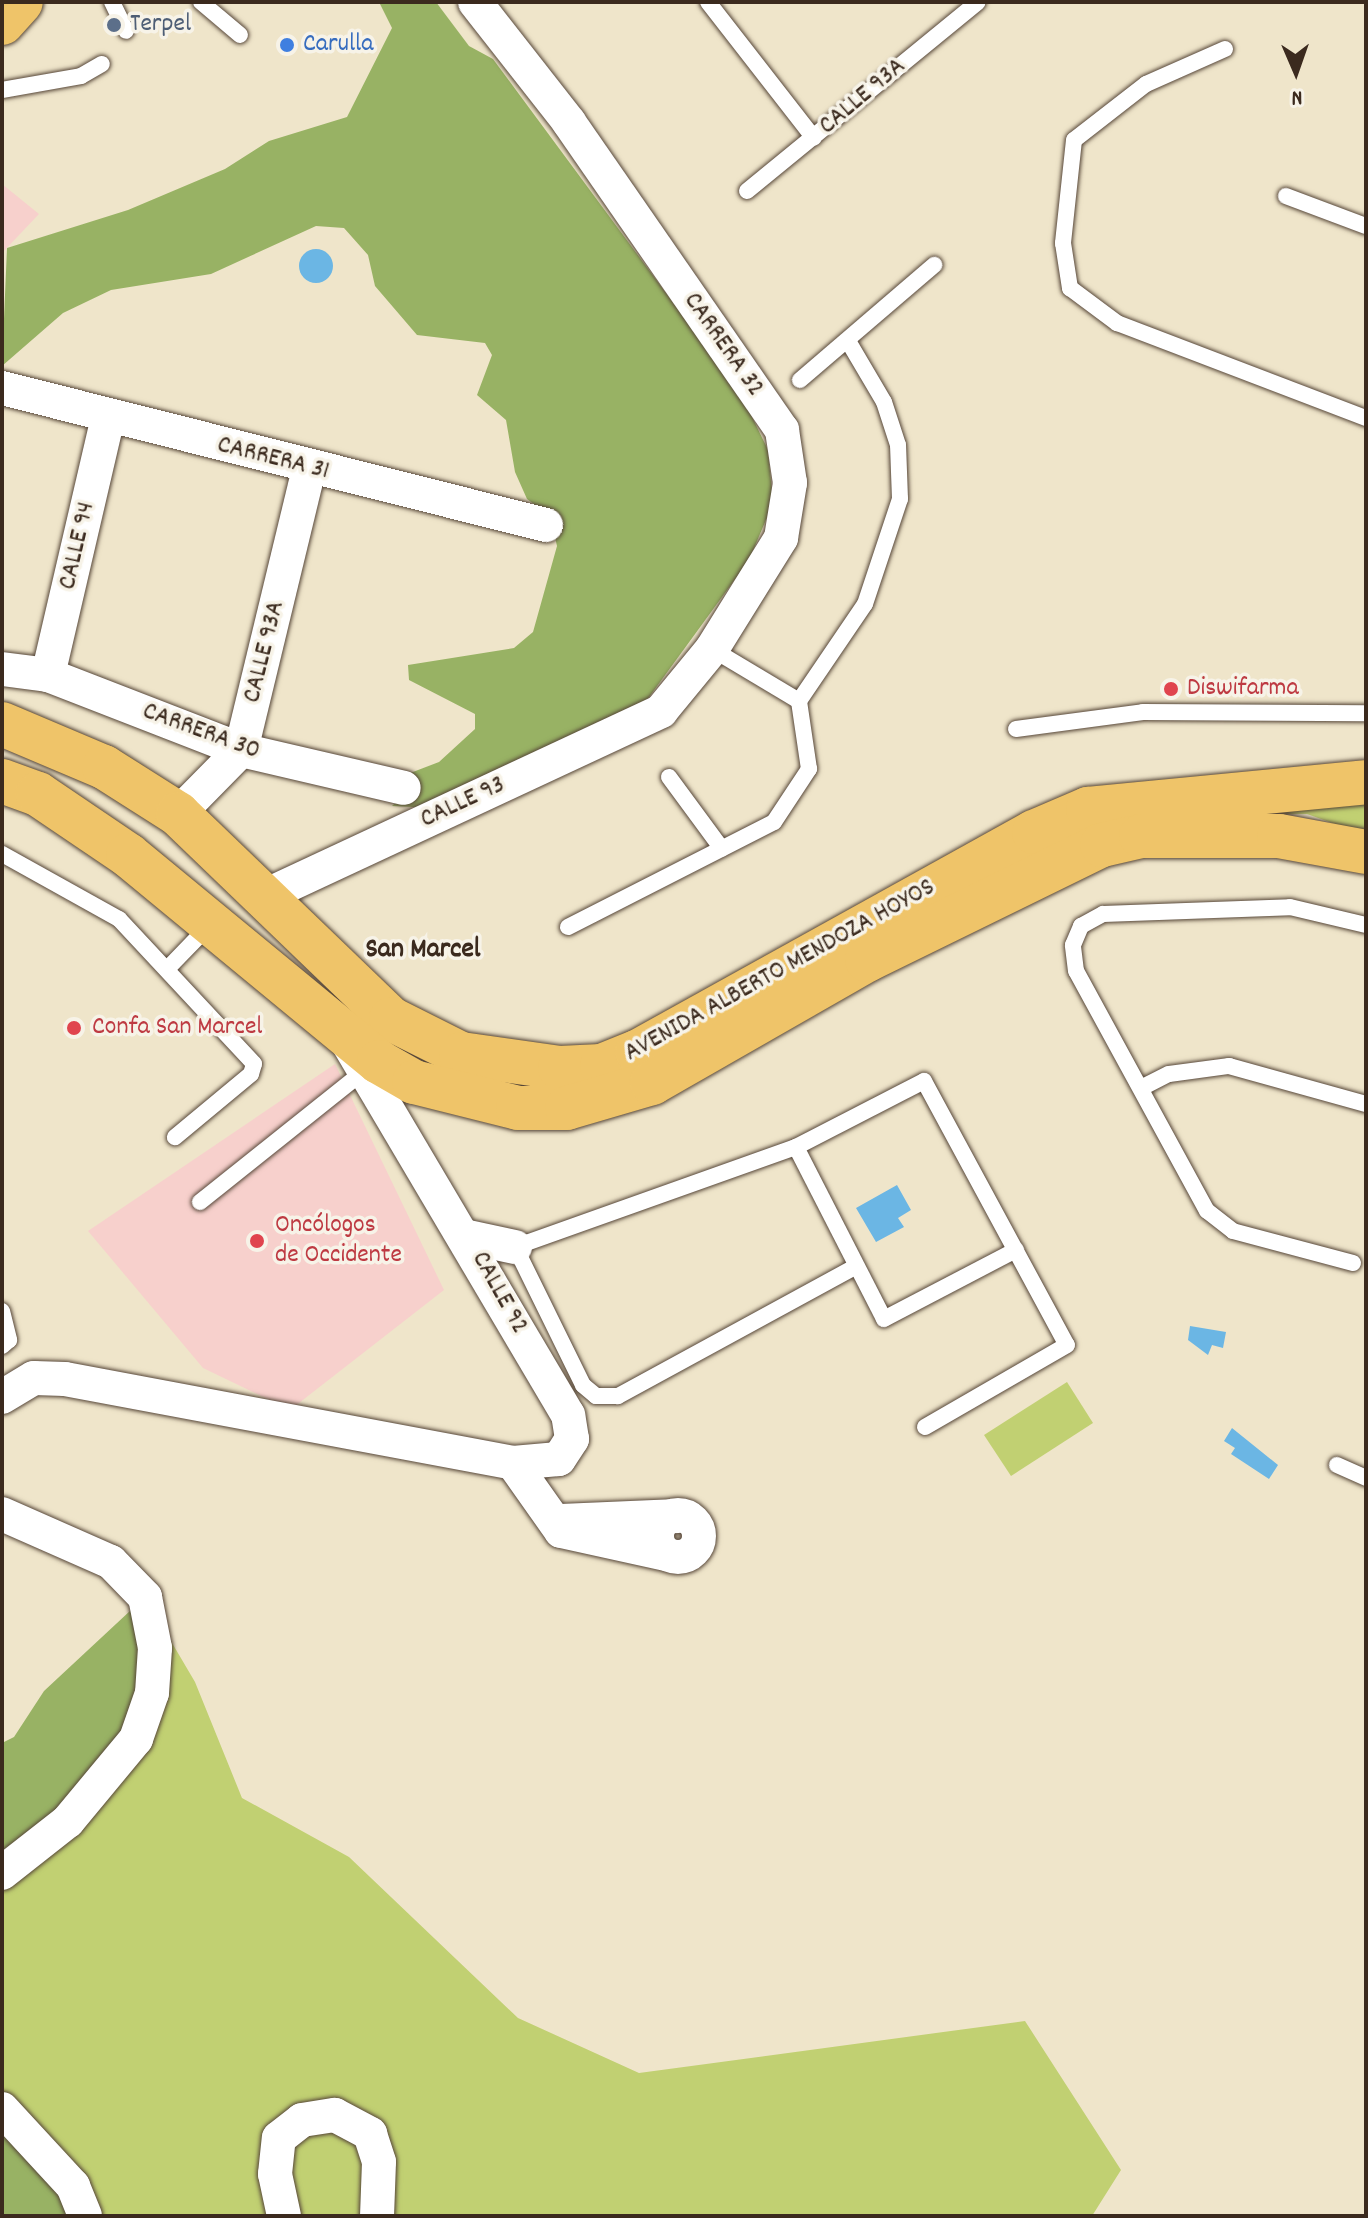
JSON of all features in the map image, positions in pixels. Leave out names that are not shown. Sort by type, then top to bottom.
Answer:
[{"type":"main road","points":[[2,23],[21,2]]},
{"type":"main road","name":"AVENIDA ALBERTO MENDOZA HOYOS","points":[[2,724],[104,767],[178,814],[265,896],[357,990],[426,1039],[511,1064],[602,1066],[1088,809],[1366,782]]},
{"type":"main road","name":"AVENIDA ALBERTO MENDOZA HOYOS","points":[[2,781],[84,824],[332,1022],[401,1094],[518,1108],[610,1099],[652,1083],[1060,861],[1115,842],[1279,836],[1366,852]]},
{"type":"street","name":"CARRERA 32","points":[[475,2],[569,122],[782,430],[790,483],[781,538],[712,649],[661,711]]},
{"type":"street","name":"CARRERA 31","points":[[2,388],[309,468],[546,525]]},
{"type":"street","name":"CALLE 94","points":[[48,675],[108,417]]},
{"type":"street","name":"CALLE 93A","points":[[241,750],[309,468]]},
{"type":"street","name":"CARRERA 30","points":[[2,669],[48,675],[241,750],[404,788]]},
{"type":"street","name":"CALLE 93","points":[[265,896],[661,711]]},
{"type":"street","points":[[178,814],[241,750]]},
{"type":"street","name":"CALLE 92","points":[[332,1022],[364,1071],[401,1094],[468,1237],[568,1415],[572,1439],[559,1459],[522,1464]]},
{"type":"street","points":[[468,1237],[515,1247]]},
{"type":"street","points":[[2,1397],[34,1378],[65,1379],[522,1464],[553,1522],[573,1537],[666,1554],[658,1530],[678,1516],[553,1522]]},
{"type":"street","points":[[2,1514],[111,1562],[145,1597],[155,1648],[152,1693],[136,1739],[68,1821],[2,1873]]},
{"type":"street","points":[[2,2109],[73,2186],[85,2216]]},
{"type":"street","points":[[284,2216],[275,2174],[279,2138],[302,2120],[335,2115],[370,2134],[379,2162],[377,2216]]},
{"type":"lane","points":[[112,2],[126,31]]},
{"type":"lane","points":[[201,2],[240,35]]},
{"type":"lane","name":"CALLE 93A","points":[[747,191],[978,2]]},
{"type":"lane","points":[[713,4],[814,138]]},
{"type":"lane","points":[[1225,49],[1146,84],[1074,140],[1063,243],[1070,288],[1117,323],[1366,418]]},
{"type":"lane","points":[[2,90],[81,76],[102,64]]},
{"type":"lane","points":[[1286,196],[1366,226]]},
{"type":"lane","points":[[800,380],[934,265]]},
{"type":"lane","points":[[568,927],[774,822],[809,769],[799,701],[865,604],[900,499],[898,445],[884,402],[848,341]]},
{"type":"lane","points":[[712,649],[799,701]]},
{"type":"lane","points":[[1016,729],[1143,712],[1366,713]]},
{"type":"lane","points":[[669,777],[722,849]]},
{"type":"lane","points":[[84,824],[200,935],[332,1022]]},
{"type":"lane","points":[[2,854],[119,919],[170,966],[254,1064],[251,1074],[175,1137]]},
{"type":"lane","points":[[1353,1263],[1233,1231],[1207,1211],[1076,971],[1073,945],[1081,926],[1103,914],[1290,907],[1366,925]]},
{"type":"lane","points":[[170,966],[200,935]]},
{"type":"lane","points":[[1141,1088],[1169,1074],[1229,1066],[1366,1104]]},
{"type":"lane","points":[[200,1202],[364,1071]]},
{"type":"lane","points":[[853,1268],[618,1396],[596,1396],[583,1385],[515,1247],[796,1147],[924,1081],[1067,1345],[925,1427]]},
{"type":"lane","points":[[796,1147],[853,1268],[884,1319],[1016,1250]]},
{"type":"lane","points":[[2,1311],[9,1340],[2,1346]]},
{"type":"lane","points":[[1337,1465],[1366,1478]]},
{"type":"shaded area","points":[[2,184],[39,214],[2,253]]},
{"type":"shaded area","name":"Oncólogos de Occidente","points":[[335,1064],[444,1290],[290,1410],[203,1368],[88,1231]]},
{"type":"green space","points":[[379,2],[436,2],[469,46],[493,59],[742,396],[768,450],[773,503],[749,560],[644,704],[435,808],[392,806],[414,786],[405,775],[439,762],[475,729],[475,714],[409,680],[408,665],[514,648],[533,632],[557,546],[550,516],[527,499],[515,472],[506,420],[477,395],[492,355],[485,343],[417,335],[375,286],[368,255],[344,228],[316,226],[211,274],[111,290],[63,313],[2,366],[7,248],[128,210],[225,169],[269,141],[347,117],[392,28]]},
{"type":"green space","points":[[1366,800],[1366,835],[1307,814],[1258,814]]},
{"type":"green space","points":[[1067,1382],[1093,1423],[1011,1476],[984,1435]]},
{"type":"green space","points":[[145,1597],[195,1682],[242,1798],[349,1857],[518,2018],[639,2073],[1025,2021],[1121,2170],[1092,2216],[85,2216],[2,2109],[2,1873]]},
{"type":"green space","points":[[145,1597],[136,1739],[2,1873],[2,1743],[14,1737],[44,1691]]},
{"type":"green space","points":[[2,2109],[85,2216],[2,2216]]},
{"type":"water","points":[[316,249],[328,254],[333,266],[328,278],[316,283],[304,278],[299,266],[304,254]]},
{"type":"water","points":[[897,1185],[911,1210],[898,1218],[904,1227],[876,1242],[856,1208]]},
{"type":"water","points":[[1190,1326],[1226,1332],[1223,1348],[1212,1345],[1208,1355],[1188,1340]]},
{"type":"water","points":[[1232,1428],[1278,1465],[1269,1479],[1231,1454],[1235,1448],[1224,1441]]},
{"type":"place","name":"Terpel","points":[[114,25]]},
{"type":"place","name":"Carulla","points":[[287,45]]},
{"type":"place","name":"Diswifarma","points":[[1171,689]]},
{"type":"place","name":"Confa San Marcel","points":[[74,1028]]},
{"type":"place","name":"Oncólogos de Occidente","points":[[257,1241]]},
{"type":"district","name":"San Marcel","points":[[423,951]]}]
